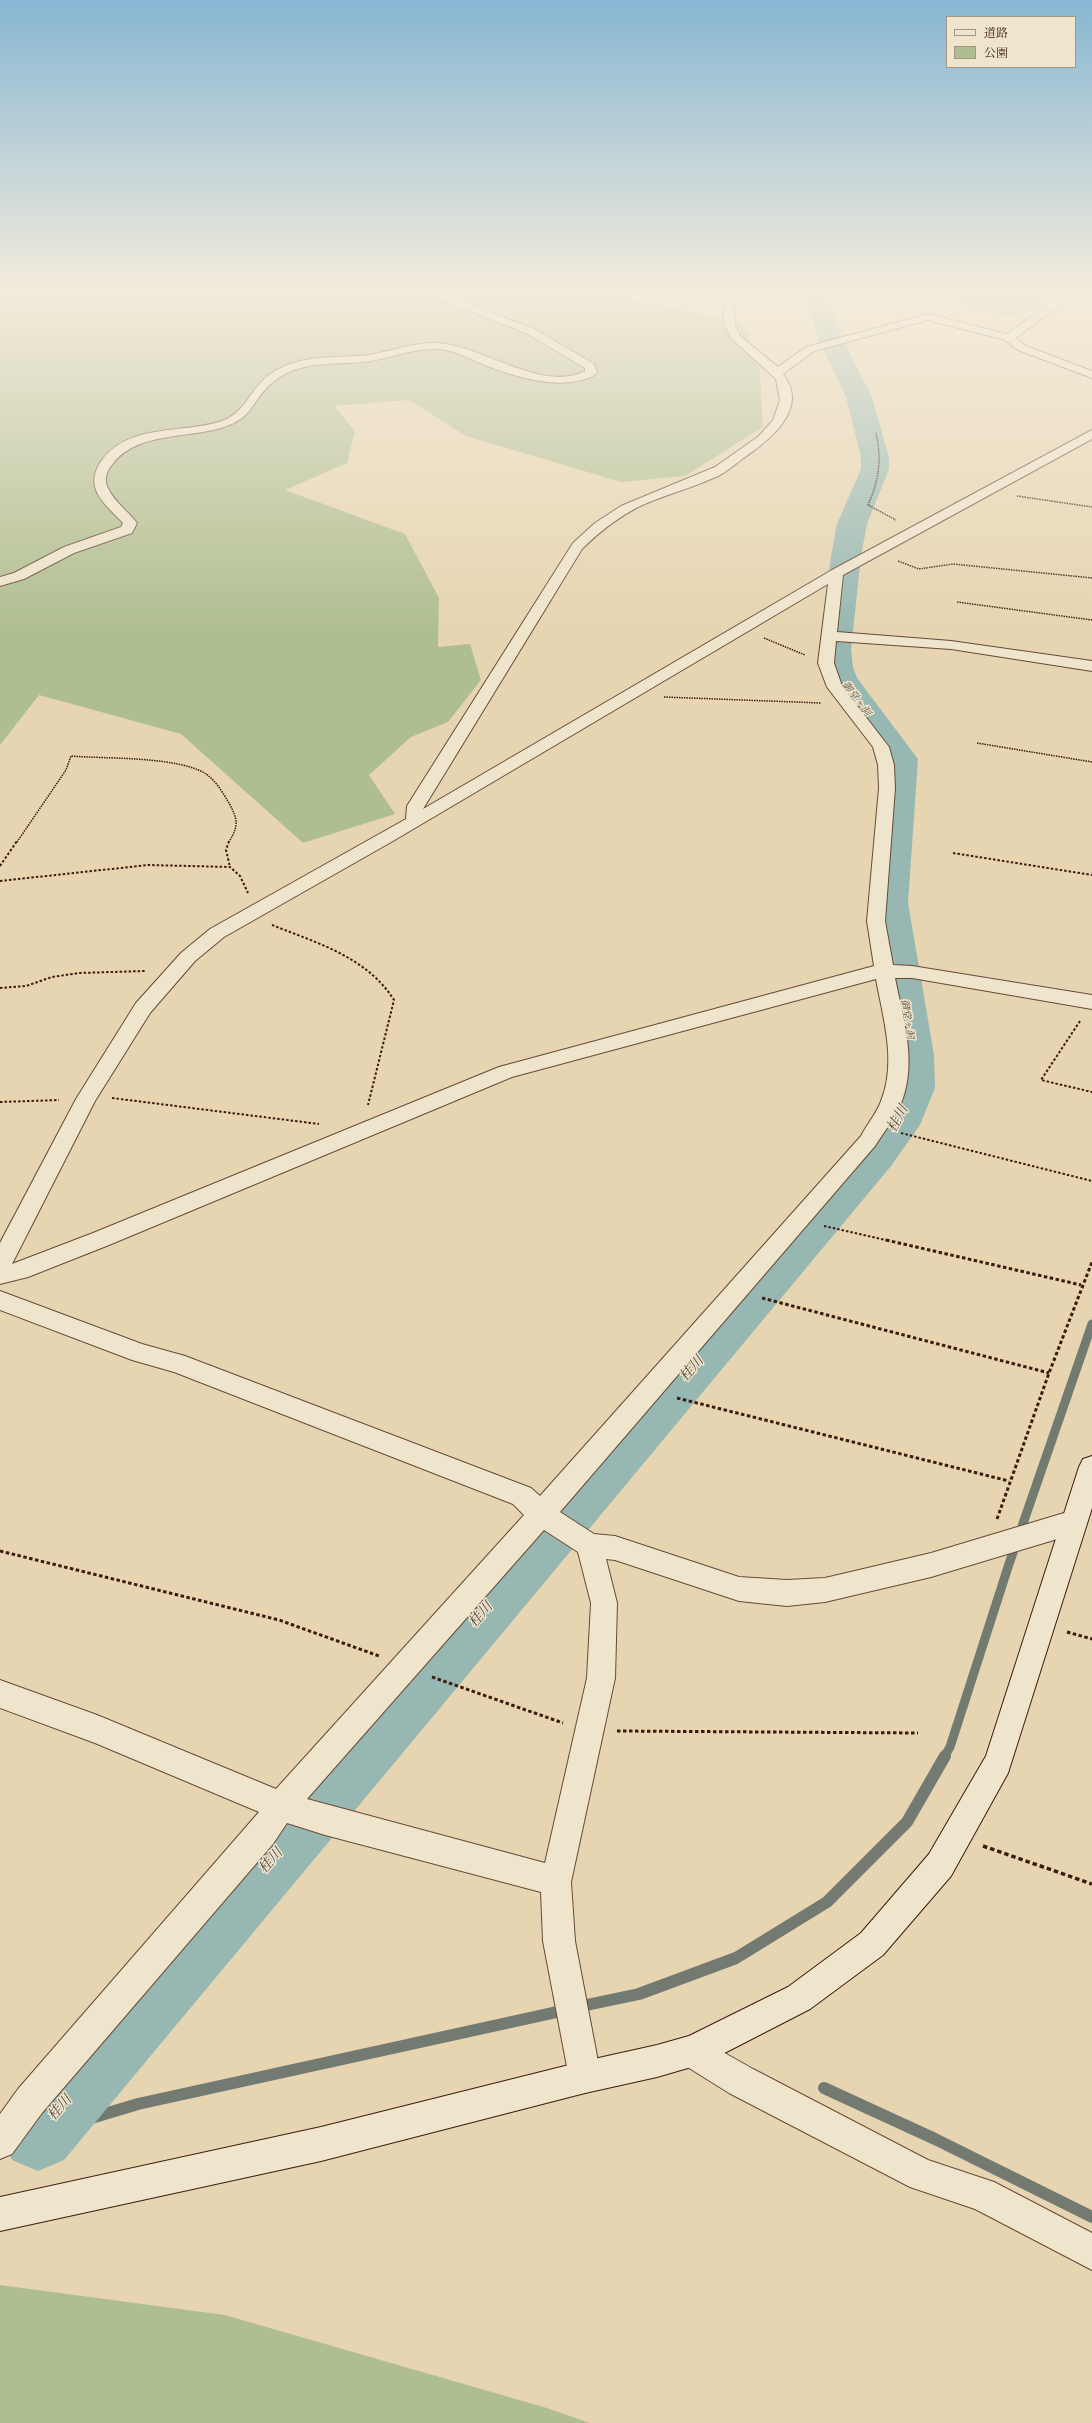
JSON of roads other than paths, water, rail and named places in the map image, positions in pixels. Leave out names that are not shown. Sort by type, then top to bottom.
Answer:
[{"type":"street","points":[[0,582],[19,576],[69,550],[127,530],[130,523],[101,489],[98,479],[107,461],[122,449],[141,440],[161,435],[228,423],[242,415],[251,406]]},
{"type":"street","points":[[414,820],[415,806],[497,678],[571,554],[584,538],[634,504],[715,473],[764,439],[773,430],[784,406]]},
{"type":"street","points":[[0,1265],[88,1097],[143,1008],[188,957],[217,933],[253,914],[878,550],[916,531],[1092,434]]},
{"type":"street","points":[[0,2142],[30,2101],[262,1833],[281,1806],[406,1667],[868,1142],[891,1103],[898,1081],[899,1054],[884,971],[884,960],[876,921],[887,788],[886,765],[881,746],[835,687],[826,663],[836,575]]},
{"type":"street","points":[[828,636],[951,645],[1092,666]]},
{"type":"street","points":[[0,1275],[20,1271],[101,1239],[506,1072],[860,975],[884,971],[912,972],[970,980],[1090,1001]]},
{"type":"street","points":[[0,1300],[140,1353],[177,1363],[522,1496],[540,1513],[579,1539],[616,1548],[738,1589],[787,1593],[833,1588],[931,1565],[987,1548],[1082,1511]]},
{"type":"street","points":[[0,2214],[321,2144],[693,2050],[799,1998],[872,1944],[940,1865],[998,1764],[1082,1511],[1092,1468]]},
{"type":"street","points":[[579,1539],[604,1603],[601,1678],[591,1730],[556,1882],[559,1941],[585,2077]]},
{"type":"street","points":[[0,1694],[97,1729],[281,1806],[325,1820],[537,1874],[556,1882]]},
{"type":"street","points":[[693,2050],[741,2080],[922,2175],[982,2194],[1092,2252]]},
{"type":"waterway","name":"桂川","points":[[38,2134],[875,1154],[897,1125],[913,1088],[912,1055],[888,903],[900,759],[841,679],[837,667],[835,650],[846,556],[852,524],[875,469],[875,457],[861,406]]},
{"type":"waterway","points":[[944,1757],[950,1747],[1009,1564],[1092,1324]]},
{"type":"waterway","points":[[577,2007],[639,1994],[736,1958],[827,1902],[907,1822],[945,1756]]},
{"type":"waterway","points":[[0,2126],[38,2134],[138,2104],[566,2010]]},
{"type":"waterway","points":[[824,2088],[935,2139],[1092,2217]]},
{"type":"water label","name":"御堂ヶ洞","points":[[856,699]]},
{"type":"water label","name":"御堂ヶ洞","points":[[907,1019]]}]
